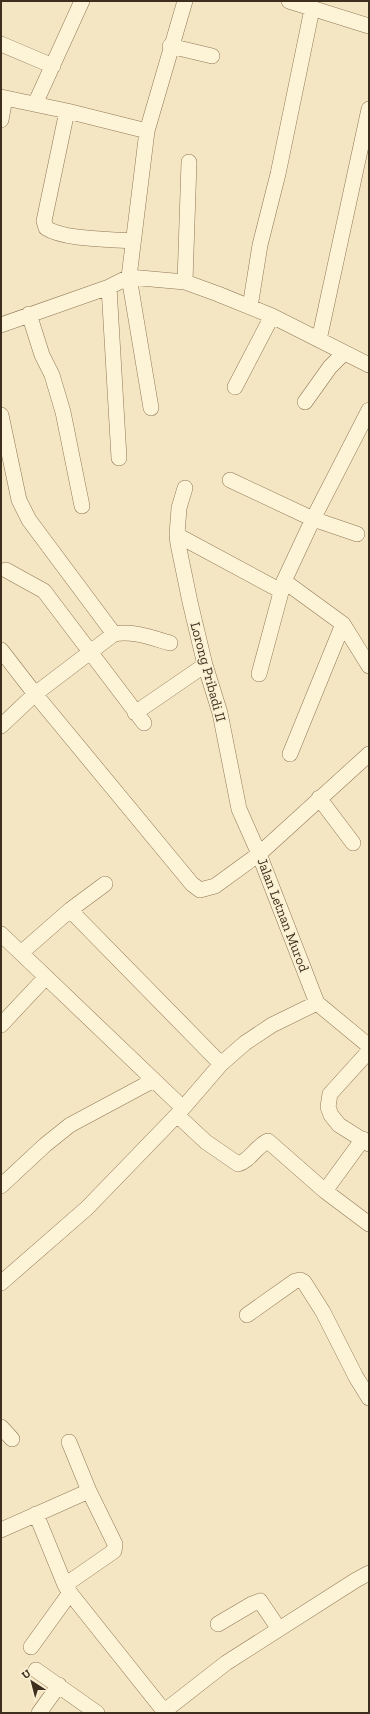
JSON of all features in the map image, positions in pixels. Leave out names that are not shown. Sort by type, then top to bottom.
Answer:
[{"type":"street","points":[[35,104],[82,1]]},
{"type":"street","points":[[151,408],[129,277],[146,131],[170,46],[185,1]]},
{"type":"street","points":[[289,1],[321,8],[369,26]]},
{"type":"street","points":[[250,307],[260,246],[321,8]]},
{"type":"street","points":[[1,44],[53,66]]},
{"type":"street","points":[[170,46],[212,56]]},
{"type":"street","points":[[1,120],[3,97],[67,110],[146,131]]},
{"type":"street","points":[[320,340],[369,109]]},
{"type":"street","points":[[67,110],[44,221],[46,228],[52,232],[65,235],[133,241]]},
{"type":"street","points":[[185,282],[189,162]]},
{"type":"street","points":[[1,324],[108,287],[129,277],[185,282],[272,316],[369,365]]},
{"type":"street","points":[[108,287],[119,458]]},
{"type":"street","points":[[29,314],[42,356],[52,375],[63,412],[82,506]]},
{"type":"street","points":[[235,387],[272,316]]},
{"type":"street","points":[[305,402],[330,367],[344,353]]},
{"type":"street","points":[[259,674],[282,586],[313,519],[369,410]]},
{"type":"street","points":[[1,415],[19,500],[29,520],[114,634]]},
{"type":"street","points":[[230,480],[313,519],[357,534]]},
{"type":"street","name":"Lorong Pribadi II","points":[[185,488],[179,508],[177,534],[190,602],[205,665],[220,713],[239,809],[259,854]]},
{"type":"street","points":[[177,534],[282,586],[343,624],[369,666]]},
{"type":"street","points":[[6,570],[44,591],[91,651],[140,718],[205,665]]},
{"type":"street","points":[[290,754],[343,624]]},
{"type":"street","points":[[1,726],[35,694],[114,634],[122,632],[135,634],[170,643]]},
{"type":"street","points":[[1,650],[35,694],[192,884],[200,890],[215,886],[259,854]]},
{"type":"street","name":"Jalan Letnan Murod","points":[[317,1003],[259,854],[369,754]]},
{"type":"street","points":[[319,798],[353,843]]},
{"type":"street","points":[[21,953],[70,910],[105,884]]},
{"type":"street","points":[[70,910],[221,1064]]},
{"type":"street","points":[[1,934],[154,1080],[206,1142],[238,1164],[243,1162],[268,1141],[325,1191],[369,1224]]},
{"type":"street","points":[[1,1025],[46,977]]},
{"type":"street","points":[[1,1283],[87,1208],[180,1111],[221,1064],[245,1043],[272,1024],[317,1003],[369,1046]]},
{"type":"street","points":[[325,1191],[366,1141],[339,1125],[331,1115],[328,1107],[330,1094],[369,1051]]},
{"type":"street","points":[[1,1186],[45,1145],[70,1125],[154,1080]]},
{"type":"street","points":[[247,1315],[295,1281],[300,1280],[304,1282],[323,1312],[356,1377],[369,1398]]},
{"type":"street","points":[[1,1427],[12,1439]]},
{"type":"street","points":[[31,1647],[67,1589],[114,1552],[115,1548],[115,1544],[89,1491],[69,1442]]},
{"type":"street","points":[[1,1530],[89,1491]]},
{"type":"street","points":[[36,1514],[67,1589],[163,1712],[226,1663],[369,1573]]},
{"type":"street","points":[[218,1624],[252,1604],[260,1601],[279,1629]]},
{"type":"street","points":[[36,1670],[97,1713]]},
{"type":"street","points":[[38,1713],[59,1685]]}]
